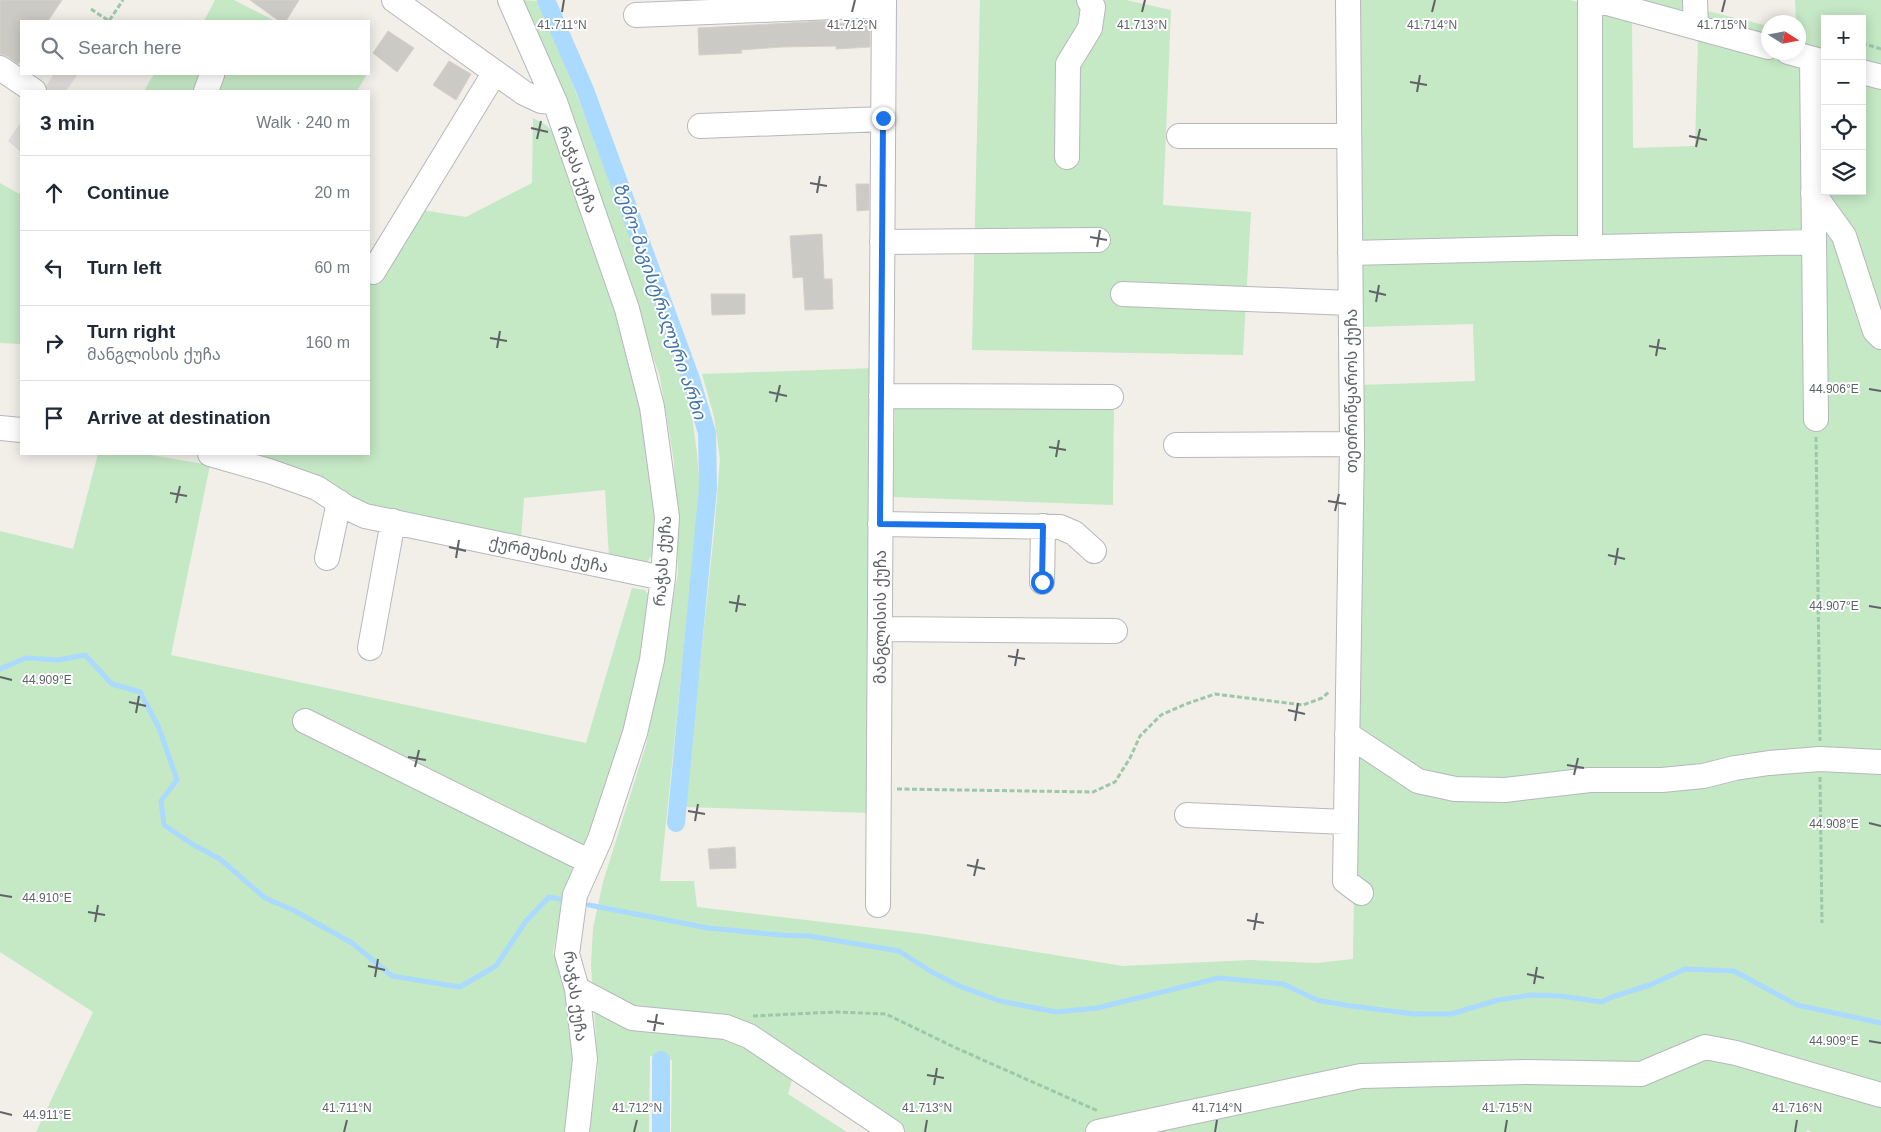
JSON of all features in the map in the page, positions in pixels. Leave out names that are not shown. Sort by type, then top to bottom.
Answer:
[{"type":"street","points":[[394,0],[524,93],[541,101],[555,102]]},
{"type":"street","name":"რაჭას ქუჩა","points":[[510,0],[555,102],[628,308],[652,407],[667,517],[663,578],[652,660],[635,733],[600,840],[575,895],[567,954],[577,989],[585,1059],[577,1132]]},
{"type":"street","points":[[1066,157],[1068,64],[1090,28],[1093,8],[1089,0]]},
{"type":"street","name":"თეთრიწყაროს ქუჩა","points":[[1348,0],[1352,444],[1345,881],[1361,894]]},
{"type":"street","points":[[1590,0],[1590,247]]},
{"type":"street","points":[[1596,0],[1761,45]]},
{"type":"street","points":[[1696,0],[1696,27]]},
{"type":"street","points":[[636,15],[884,3]]},
{"type":"street","name":"მანგლისის ქუჩა","points":[[878,904],[884,3]]},
{"type":"street","points":[[1816,419],[1813,193],[1818,60]]},
{"type":"street","points":[[0,68],[33,90]]},
{"type":"street","points":[[373,272],[495,72]]},
{"type":"street","points":[[1866,73],[1881,78]]},
{"type":"street","points":[[700,126],[883,118]]},
{"type":"street","points":[[1179,136],[1349,136]]},
{"type":"street","points":[[1813,193],[1844,236],[1875,330],[1881,338]]},
{"type":"street","points":[[882,242],[1098,240]]},
{"type":"street","points":[[1350,253],[1814,242]]},
{"type":"street","points":[[1123,294],[1350,302]]},
{"type":"street","points":[[881,396],[1111,396]]},
{"type":"street","points":[[0,428],[20,430]]},
{"type":"street","points":[[1176,445],[1352,444]]},
{"type":"street","name":"ქურმუხის ქუჩა","points":[[213,455],[269,471],[317,488],[365,516],[663,578]]},
{"type":"street","points":[[327,558],[339,502]]},
{"type":"street","points":[[370,648],[393,521]]},
{"type":"street","points":[[880,524],[1060,527],[1074,533],[1094,551]]},
{"type":"street","points":[[1042,582],[1043,526]]},
{"type":"street","points":[[880,629],[1115,631]]},
{"type":"street","points":[[305,721],[590,862]]},
{"type":"street","points":[[1347,734],[1418,781],[1455,788],[1505,790],[1590,780],[1662,780],[1703,776],[1735,768],[1769,763],[1820,759],[1881,762]]},
{"type":"street","points":[[1187,815],[1346,822]]},
{"type":"street","points":[[577,989],[632,1018],[726,1027],[749,1036],[892,1132]]},
{"type":"street","points":[[1098,1132],[1361,1076],[1527,1072],[1641,1074],[1705,1047],[1736,1053],[1881,1094]]},
{"type":"path","points":[[110,20],[123,0]]},
{"type":"path","points":[[91,9],[108,20]]},
{"type":"path","points":[[1866,44],[1881,48]]},
{"type":"path","points":[[1816,419],[1822,923]]},
{"type":"path","points":[[878,788],[1093,792],[1115,782],[1130,758],[1140,736],[1161,715],[1216,694],[1303,706],[1322,698],[1348,675]]},
{"type":"path","points":[[744,1016],[836,1012],[886,1014],[956,1048],[1131,1125]]},
{"type":"shaded area","points":[[53,75],[77,75],[67,90],[44,90]]},
{"type":"shaded area","points":[[20,123],[20,151],[8,141]]},
{"type":"green space","points":[[215,0],[234,0],[273,20],[205,20]]},
{"type":"green space","points":[[520,0],[539,1],[586,118],[680,373],[691,409],[700,491],[660,881],[694,881],[697,907],[924,934],[1123,966],[1250,960],[1317,963],[1353,959],[1361,385],[1475,381],[1473,324],[1359,327],[1359,0],[1570,0],[1632,17],[1633,148],[1695,146],[1698,38],[1761,55],[1761,60],[1780,60],[1821,71],[1821,195],[1866,195],[1866,83],[1881,86],[1881,1132],[1811,1132],[1808,1130],[1806,1132],[902,1132],[795,1069],[788,1094],[847,1132],[671,1132],[672,1060],[650,1056],[649,1132],[589,1132],[598,1069],[591,965],[593,928],[603,882],[646,745],[678,573],[674,462],[660,377],[607,220]]},
{"type":"green space","points":[[980,0],[1126,0],[1171,10],[1163,205],[1251,212],[1243,355],[972,350]]},
{"type":"green space","points":[[1620,0],[1702,0],[1703,10],[1761,24],[1761,36]]},
{"type":"green space","points":[[1795,0],[1881,0],[1881,68],[1866,64],[1866,15],[1821,15],[1821,52],[1806,48],[1806,15],[1796,15]]},
{"type":"green space","points":[[153,75],[366,75],[358,90],[145,90]]},
{"type":"green space","points":[[533,118],[546,125],[556,135],[619,303],[647,418],[657,524],[654,553],[646,563],[609,557],[605,490],[524,498],[521,540],[380,511],[246,455],[370,455],[370,280],[379,285],[422,210],[466,217],[532,183]]},
{"type":"green space","points":[[0,183],[20,194],[20,344],[0,343]]},
{"type":"green space","points":[[876,368],[871,813],[685,807],[720,459],[714,417],[702,374]]},
{"type":"green space","points":[[895,394],[1114,401],[1113,505],[893,497]]},
{"type":"green space","points":[[98,455],[151,455],[210,465],[171,655],[586,743],[632,588],[645,590],[651,598],[636,695],[595,824],[558,926],[553,953],[570,991],[574,1056],[565,1132],[36,1132],[93,1012],[0,952],[0,531],[73,549]]},
{"type":"building","points":[[0,0],[62,0],[49,20],[20,20],[20,61],[18,64],[7,56],[0,54]]},
{"type":"building","points":[[250,0],[299,0],[287,20],[278,20]]},
{"type":"building","points":[[826,21],[826,24],[870,22],[870,47],[836,49],[836,46],[781,47],[741,50],[742,53],[699,55],[698,28]]},
{"type":"building","points":[[388,31],[414,48],[397,72],[373,53]]},
{"type":"building","points":[[449,61],[471,74],[456,100],[433,85]]},
{"type":"building","points":[[856,184],[869,184],[869,210],[857,211]]},
{"type":"building","points":[[822,234],[824,279],[832,279],[833,309],[805,310],[803,277],[793,278],[790,236]]},
{"type":"building","points":[[711,294],[745,294],[745,314],[712,315]]},
{"type":"building","points":[[735,847],[736,868],[710,869],[708,849]]},
{"type":"waterway","name":"ზემო-მაგისტრალური არხი","points":[[546,0],[585,90],[691,379],[707,433],[708,488],[676,823]]},
{"type":"waterway","points":[[0,669],[26,658],[58,660],[85,655],[112,684],[140,692],[159,728],[177,780],[161,801],[164,825],[192,844],[220,859],[265,898],[293,910],[352,943],[392,976],[460,987],[496,966],[526,921],[549,897],[559,899]]},
{"type":"waterway","points":[[589,905],[708,928],[809,936],[899,951],[930,971],[959,986],[1000,1001],[1056,1012],[1097,1008],[1219,978],[1283,984],[1317,1000],[1351,1006],[1414,1014],[1451,1014],[1498,1000],[1531,995],[1561,996],[1602,1002],[1650,985],[1685,969],[1734,971],[1797,1005],[1881,1023]]},
{"type":"waterway","name":"ზემო-მაგისტრალური არხი","points":[[661,1060],[661,1132]]},
{"type":"route","points":[[883,118],[880,524],[1043,526],[1042,582]]}]
